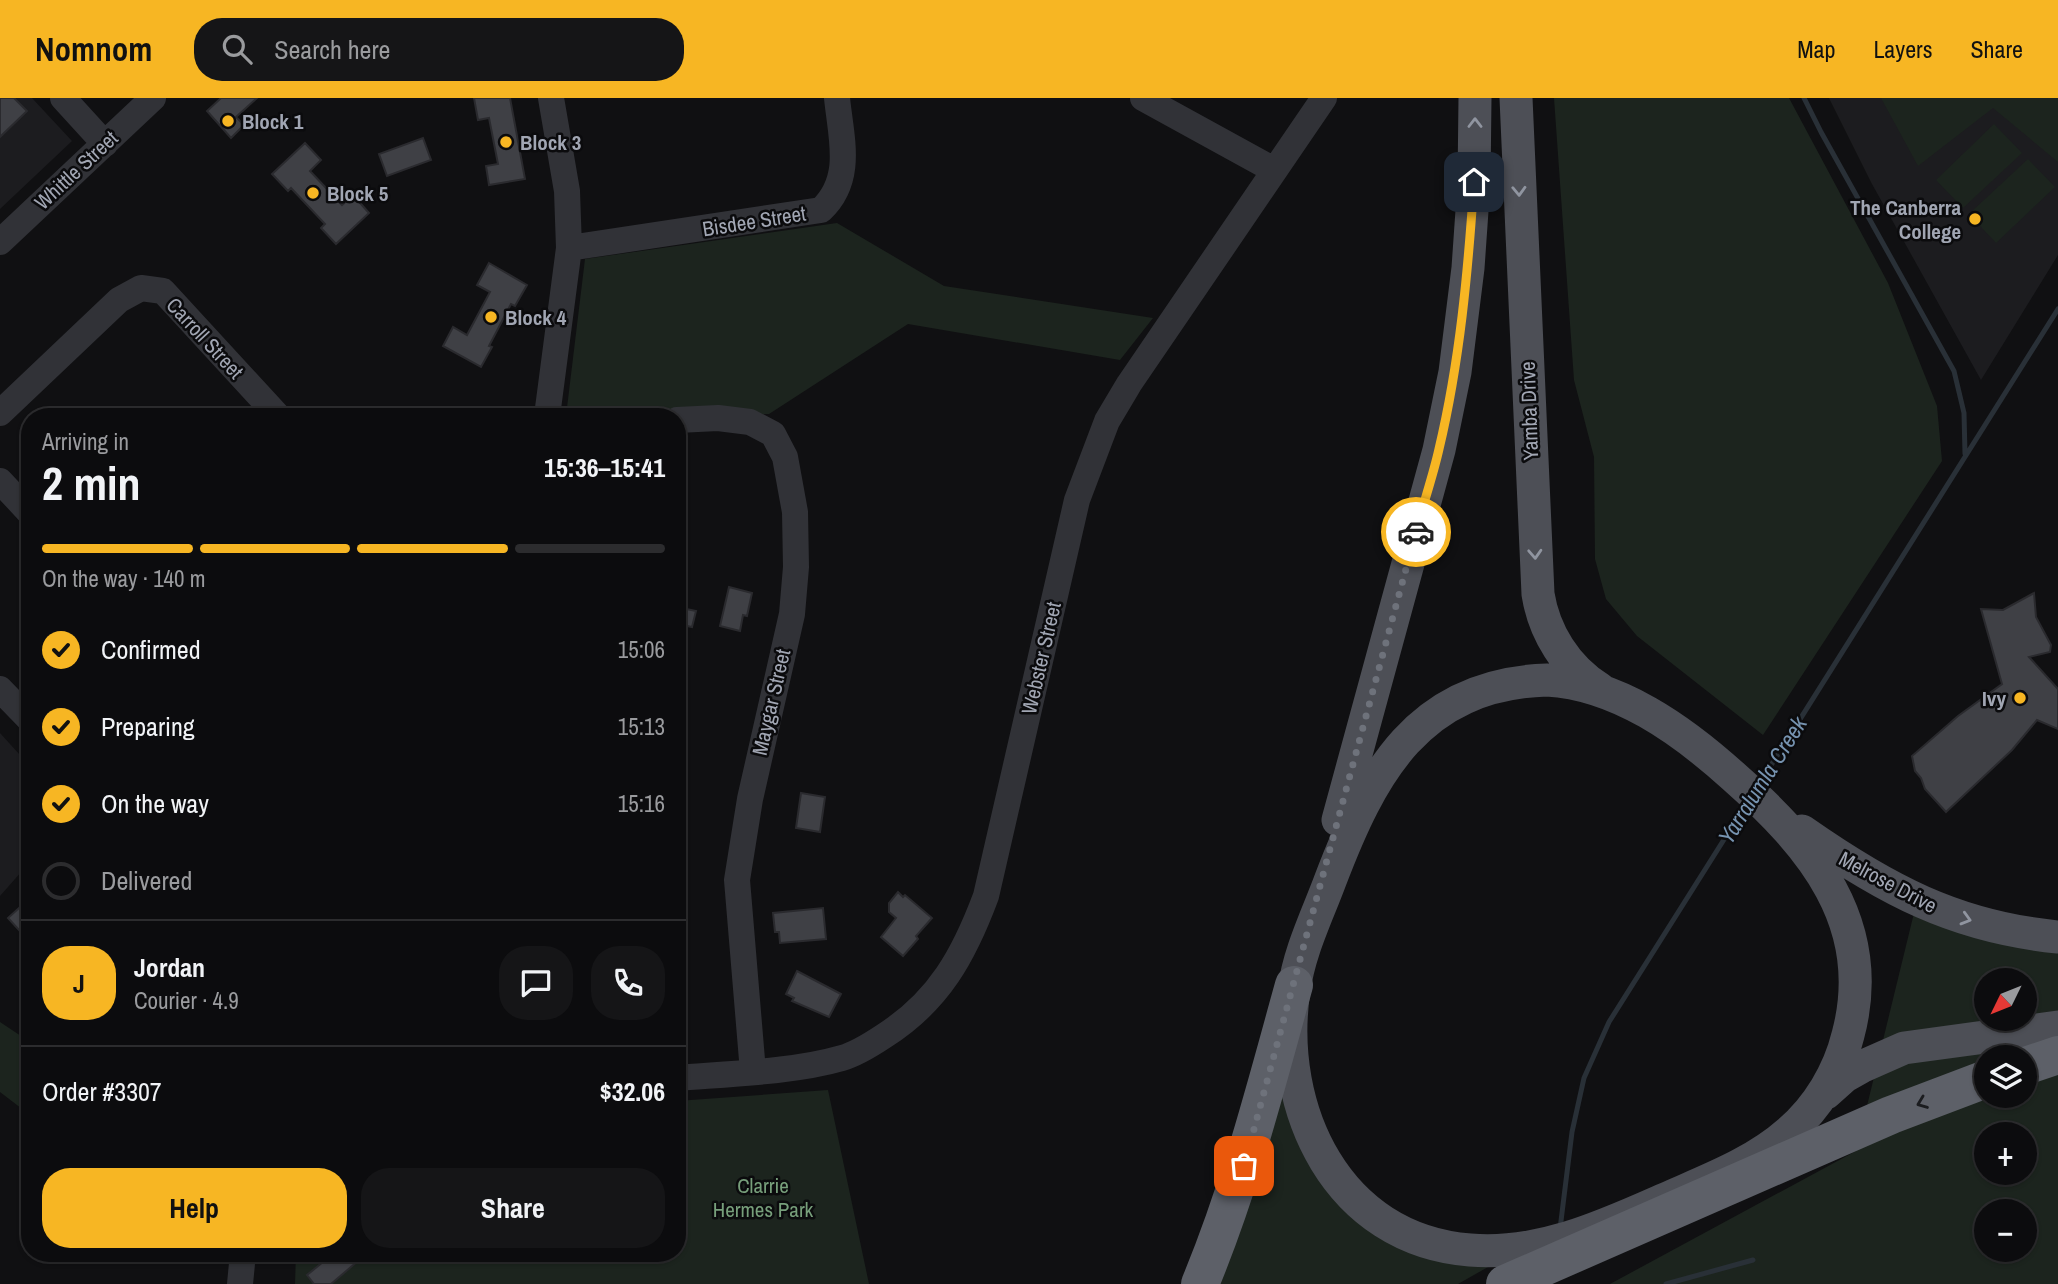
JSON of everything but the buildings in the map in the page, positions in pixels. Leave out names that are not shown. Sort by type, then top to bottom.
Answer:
[{"type":"highway","points":[[1199,1284],[1216,1246],[1244,1166],[1298,970]]},
{"type":"highway","points":[[2037,1062],[2058,1055]]},
{"type":"highway","points":[[1497,1272],[1974,1084]]},
{"type":"main road","points":[[1475,98],[1474,182],[1468,268],[1442,437],[1298,970],[1291,1052],[1300,1108],[1314,1143],[1341,1184],[1381,1220],[1415,1237],[1464,1250],[1497,1272]]},
{"type":"main road","name":"Yamba Drive","points":[[1516,98],[1538,594],[1549,632],[1564,655],[1584,677],[1611,695]]},
{"type":"main road","points":[[1298,970],[1346,839],[1363,801],[1398,749],[1423,724],[1456,702],[1513,683],[1548,680],[1574,682],[1611,695]]},
{"type":"main road","name":"Melrose Drive","points":[[1611,695],[1665,723],[1717,761],[1797,833],[1926,906],[2018,932],[2058,937]]},
{"type":"main road","points":[[1797,833],[1838,901],[1848,929],[1855,967],[1854,1009],[1846,1042],[1834,1073],[1819,1098]]},
{"type":"main road","points":[[1608,1229],[1753,1158],[1790,1132],[1819,1098],[1845,1076],[1903,1048],[2058,1027]]},
{"type":"street","points":[[63,98],[105,144]]},
{"type":"street","name":"Whittle Street","points":[[0,242],[153,98]]},
{"type":"street","points":[[548,408],[569,247],[566,191],[551,98]]},
{"type":"street","name":"Bisdee Street","points":[[569,247],[821,210],[833,199],[841,180],[843,159],[837,98]]},
{"type":"street","points":[[1143,98],[1274,170]]},
{"type":"street","name":"Webster Street","points":[[686,1077],[753,1072],[843,1058],[874,1043],[903,1024],[929,1000],[953,969],[971,935],[986,896],[1077,500],[1091,458],[1107,421],[1129,384],[1324,98]]},
{"type":"street","name":"Carroll Street","points":[[0,414],[119,300],[141,288],[163,291],[271,408]]},
{"type":"street","name":"Maygar Street","points":[[686,420],[718,418],[750,422],[773,435],[785,457],[795,512],[796,567],[792,614],[750,799],[737,880],[753,1072]]},
{"type":"street","points":[[0,481],[21,503]]},
{"type":"street","points":[[0,689],[21,711]]},
{"type":"street","points":[[240,1284],[242,1262]]},
{"type":"shaded area","points":[[0,98],[32,98],[72,141],[0,209]]},
{"type":"shaded area","name":"The Canberra College","points":[[1829,98],[2058,98],[2058,255],[1981,380],[1872,184]]},
{"type":"shaded area","points":[[0,733],[21,756],[21,872],[0,896]]},
{"type":"green space","points":[[1554,98],[1789,98],[1888,283],[1937,406],[1942,461],[1763,735],[1637,636],[1606,599],[1595,559],[1594,457],[1574,380]]},
{"type":"green space","points":[[1881,98],[2058,98],[2058,162],[1993,108],[1918,166]]},
{"type":"green space","points":[[1994,124],[2022,153],[1963,208],[1936,180]]},
{"type":"green space","points":[[2028,159],[2055,187],[1996,243],[1969,214]]},
{"type":"green space","points":[[837,223],[944,286],[1153,318],[1120,360],[908,324],[769,414],[686,415],[686,408],[567,408],[585,259]]},
{"type":"green space","points":[[1914,913],[2058,947],[2058,1284],[1610,1284],[1856,1151]]},
{"type":"green space","points":[[0,1022],[21,1036],[21,1108],[0,1092]]},
{"type":"green space","points":[[1285,1061],[1329,1175],[1488,1264],[1488,1267],[1458,1284],[1212,1284]]},
{"type":"green space","name":"Clarrie Hermes Park","points":[[828,1090],[869,1284],[295,1284],[296,1262],[686,1262],[686,1100]]},
{"type":"waterway","points":[[1804,98],[1954,371],[1964,413],[1965,454]]},
{"type":"waterway","name":"Yarralumla Creek","points":[[1758,786],[2058,309]]},
{"type":"waterway","name":"Yarralumla Creek","points":[[1560,1229],[1572,1132],[1584,1078],[1609,1022],[1747,803]]},
{"type":"waterway","points":[[1666,1284],[1753,1260]]},
{"type":"way so far","points":[[1244,1166],[1416,532]]},
{"type":"place","name":"Block 1","points":[[228,121]]},
{"type":"place","name":"Block 3","points":[[506,142]]},
{"type":"place","name":"Block 5","points":[[313,193]]},
{"type":"place","name":"The Canberra College","points":[[1975,219]]},
{"type":"place","name":"Block 4","points":[[491,317]]},
{"type":"place","name":"Ivy","points":[[2020,698]]},
{"type":"route","points":[[1416,532],[1439,450],[1454,372],[1468,268],[1474,182]]}]
